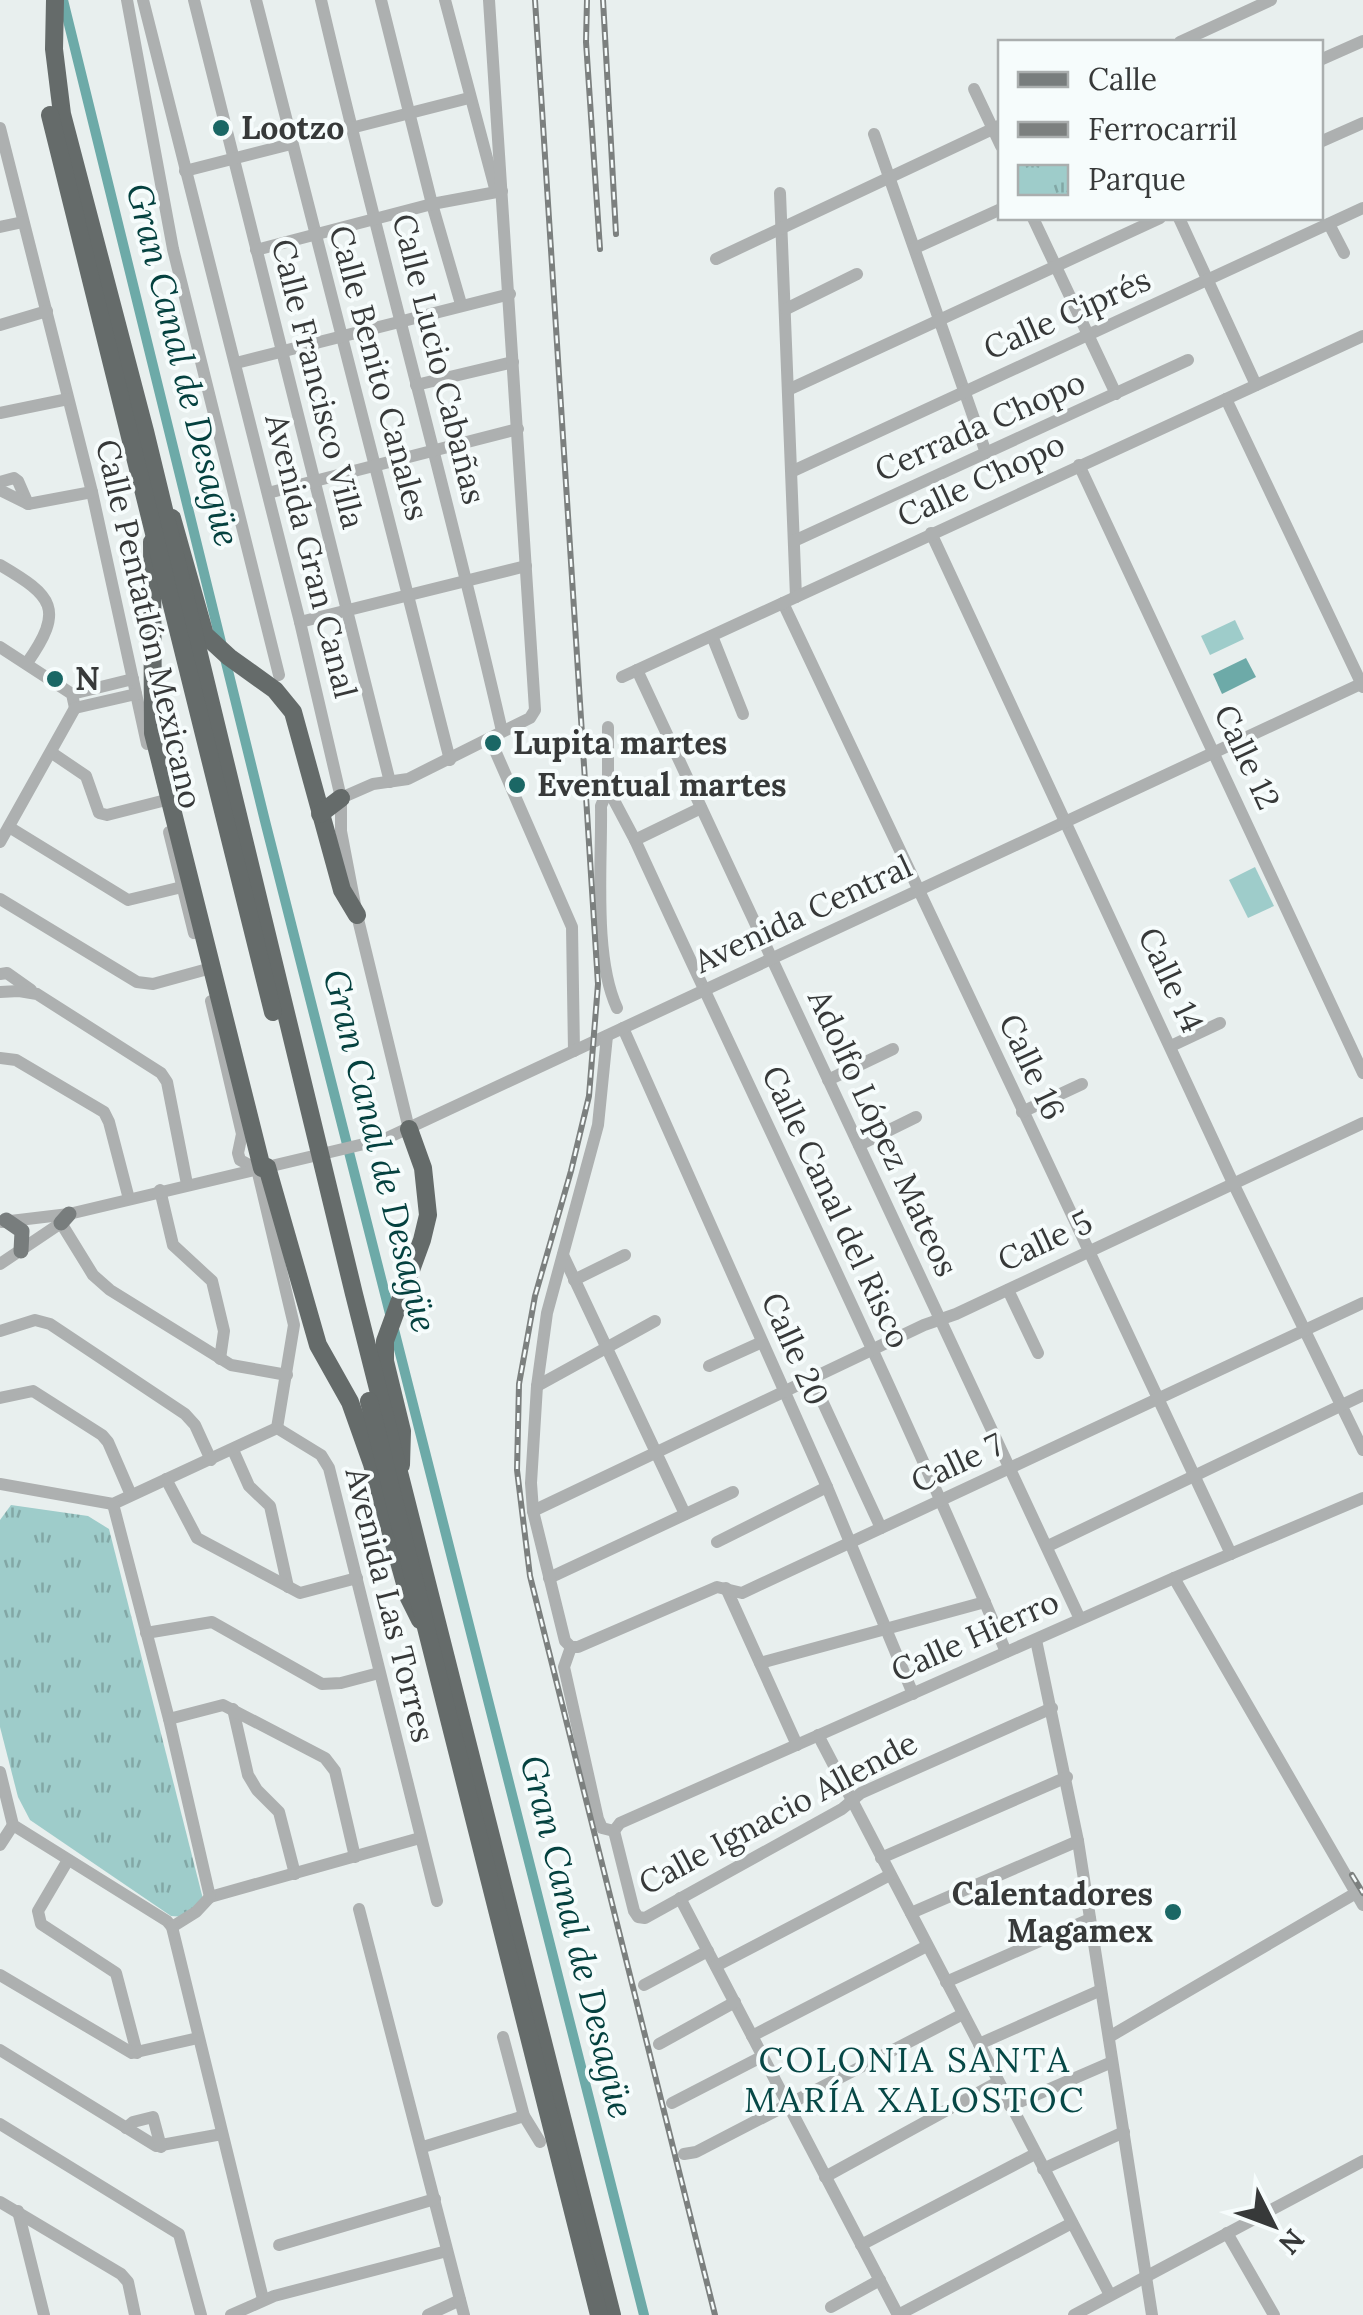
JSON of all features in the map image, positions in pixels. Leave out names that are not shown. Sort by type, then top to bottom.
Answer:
[{"type":"highway","points":[[43,0],[43,52],[51,117],[598,2315]]},
{"type":"highway","points":[[55,0],[54,49],[62,114],[612,2315]]},
{"type":"highway","points":[[155,476],[180,538],[205,635],[229,658],[275,690],[293,712],[342,890],[357,914]]},
{"type":"highway","points":[[151,524],[150,702],[162,772],[262,1168],[318,1345],[350,1402],[372,1464],[409,1598],[425,1629]]},
{"type":"highway","points":[[320,814],[341,798]]},
{"type":"highway","points":[[401,1476],[402,1431],[384,1361],[385,1341],[428,1215],[427,1192],[409,1129]]},
{"type":"main road","points":[[3,1222],[22,1231],[21,1251]]},
{"type":"street","points":[[127,0],[173,249],[279,674]]},
{"type":"street","name":"Avenida Gran Canal","points":[[146,0],[341,798],[341,831],[357,914],[409,1129]]},
{"type":"street","name":"Calle Francisco Villa","points":[[194,0],[390,782]]},
{"type":"street","name":"Calle Benito Canales","points":[[256,0],[450,760]]},
{"type":"street","name":"Calle Lucio Cabañas","points":[[320,0],[468,580],[496,735]]},
{"type":"street","points":[[381,0],[461,304]]},
{"type":"street","points":[[444,0],[469,98],[499,191]]},
{"type":"street","points":[[341,798],[373,784],[408,779],[534,713],[490,0]]},
{"type":"street","points":[[1184,40],[1271,0]]},
{"type":"street","points":[[1323,59],[1363,41]]},
{"type":"street","points":[[716,260],[997,127],[974,90]]},
{"type":"street","points":[[351,128],[469,98]]},
{"type":"street","points":[[1323,141],[1363,122]]},
{"type":"street","name":"Calle Pentatlón Mexicano","points":[[1,134],[92,492],[136,694],[204,970],[242,1134],[240,1160],[262,1168]]},
{"type":"street","points":[[874,134],[986,452]]},
{"type":"street","points":[[185,171],[292,144]]},
{"type":"street","points":[[256,250],[432,204],[499,191]]},
{"type":"street","points":[[780,193],[793,471],[790,600]]},
{"type":"street","name":"Calle Ciprés","points":[[793,471],[1363,208]]},
{"type":"street","points":[[914,248],[998,210]]},
{"type":"street","points":[[1034,220],[1116,394]]},
{"type":"street","points":[[790,389],[1156,220]]},
{"type":"street","points":[[1180,220],[1256,385]]},
{"type":"street","points":[[0,227],[23,222]]},
{"type":"street","points":[[1329,224],[1344,252]]},
{"type":"street","points":[[786,309],[856,274]]},
{"type":"street","points":[[236,364],[510,294]]},
{"type":"street","points":[[0,324],[46,312]]},
{"type":"street","name":"Calle Chopo","points":[[622,677],[1363,336]]},
{"type":"street","name":"Cerrada Chopo","points":[[794,541],[1188,360]]},
{"type":"street","points":[[416,385],[512,362]]},
{"type":"street","points":[[0,413],[68,399]]},
{"type":"street","points":[[1226,399],[1363,685]]},
{"type":"street","points":[[268,493],[518,430]]},
{"type":"street","name":"Calle 12","points":[[1079,465],[1363,1073]]},
{"type":"street","points":[[0,482],[14,478],[18,481],[28,504]]},
{"type":"street","points":[[0,490],[28,504],[92,492]]},
{"type":"street","name":"Calle 14","points":[[931,533],[1233,1183],[1363,1450]]},
{"type":"street","points":[[0,565],[36,588],[47,603],[49,628],[28,664]]},
{"type":"street","points":[[300,622],[526,566]]},
{"type":"street","name":"Calle 16","points":[[790,600],[919,890],[1231,1554]]},
{"type":"street","points":[[712,636],[743,714]]},
{"type":"street","points":[[0,647],[73,701],[136,694]]},
{"type":"street","name":"Adolfo López Mateos","points":[[637,670],[1080,1619]]},
{"type":"street","points":[[0,842],[52,752],[73,701],[133,679]]},
{"type":"street","name":"Avenida Central","points":[[65,1219],[129,1198],[366,1144],[409,1129],[1363,685]]},
{"type":"street","points":[[608,727],[608,789],[601,806],[604,950],[606,984],[617,1008]]},
{"type":"street","points":[[496,735],[572,927],[574,1051]]},
{"type":"street","points":[[52,752],[86,776],[99,813],[107,815],[162,801]]},
{"type":"street","name":"Calle Canal del Risco","points":[[608,789],[873,1349],[1006,1652]]},
{"type":"street","points":[[635,840],[701,808]]},
{"type":"street","points":[[9,827],[128,900],[182,887]]},
{"type":"street","points":[[0,899],[137,982],[152,984],[204,970]]},
{"type":"street","points":[[0,974],[7,973],[165,1078],[187,1184]]},
{"type":"street","points":[[0,992],[19,990],[37,994]]},
{"type":"street","points":[[1171,1046],[1220,1022]]},
{"type":"street","name":"Calle 20","points":[[624,1028],[827,1488],[913,1694]]},
{"type":"street","points":[[607,1036],[598,1125],[547,1312],[537,1386],[531,1483],[548,1578],[564,1641],[570,1647],[564,1667],[598,1819],[602,1828],[614,1831]]},
{"type":"street","points":[[828,1080],[893,1048]]},
{"type":"street","points":[[0,1058],[16,1060],[104,1112],[129,1198]]},
{"type":"street","points":[[1022,1112],[1082,1084]]},
{"type":"street","points":[[860,1145],[916,1116]]},
{"type":"street","name":"Calle 5","points":[[534,1511],[873,1349],[1363,1123]]},
{"type":"street","points":[[219,1177],[242,1134]]},
{"type":"street","points":[[0,1484],[113,1504],[276,1428],[294,1326],[262,1168]]},
{"type":"street","points":[[160,1190],[175,1250],[212,1281],[224,1331],[220,1359]]},
{"type":"street","points":[[65,1219],[100,1282],[220,1359],[242,1369],[288,1375]]},
{"type":"street","points":[[3,1222],[65,1219]]},
{"type":"street","points":[[0,1264],[65,1219]]},
{"type":"street","points":[[562,1255],[685,1514]]},
{"type":"street","points":[[574,1280],[624,1255]]},
{"type":"street","points":[[1008,1290],[1038,1353]]},
{"type":"street","name":"Calle 7","points":[[570,1647],[578,1647],[717,1587],[742,1593],[1363,1303]]},
{"type":"street","points":[[0,1331],[36,1320],[50,1324],[185,1414],[211,1460]]},
{"type":"street","points":[[537,1386],[656,1320]]},
{"type":"street","points":[[709,1366],[762,1342]]},
{"type":"street","points":[[812,1378],[881,1528]]},
{"type":"street","points":[[0,1398],[33,1391],[102,1435],[131,1494]]},
{"type":"street","points":[[1048,1546],[1363,1395]]},
{"type":"street","name":"Avenida Las Torres","points":[[276,1428],[317,1452],[328,1464],[437,1901]]},
{"type":"street","points":[[233,1450],[249,1486],[270,1506],[288,1587]]},
{"type":"street","points":[[166,1479],[197,1538],[288,1587],[304,1594],[357,1578]]},
{"type":"street","points":[[717,1542],[827,1488]]},
{"type":"street","points":[[548,1578],[733,1492]]},
{"type":"street","name":"Calle Hierro","points":[[614,1831],[620,1823],[797,1744],[1363,1498]]},
{"type":"street","points":[[113,1504],[210,1897]]},
{"type":"street","points":[[1109,2038],[1360,1899],[1174,1578]]},
{"type":"street","points":[[726,1588],[797,1744]]},
{"type":"street","points":[[760,1663],[985,1602]]},
{"type":"street","points":[[146,1633],[212,1622],[322,1684],[379,1674]]},
{"type":"street","points":[[1036,1640],[1078,1841],[1152,2315]]},
{"type":"street","points":[[169,1719],[223,1705],[332,1764],[355,1857]]},
{"type":"street","name":"Calle Ignacio Allende","points":[[614,1831],[634,1912],[645,1918],[851,1802],[861,1792],[1052,1708]]},
{"type":"street","points":[[233,1709],[248,1775],[256,1790],[278,1812],[295,1874]]},
{"type":"street","points":[[818,1735],[1110,2295]]},
{"type":"street","points":[[1,1777],[13,1825],[172,1926],[263,2299]]},
{"type":"street","points":[[881,1858],[1067,1777]]},
{"type":"street","points":[[0,1845],[13,1825]]},
{"type":"street","points":[[172,1926],[196,1912],[210,1897],[420,1838]]},
{"type":"street","points":[[911,1913],[1078,1841]]},
{"type":"street","points":[[68,1860],[38,1911],[38,1918],[41,1924],[116,1973],[137,2053]]},
{"type":"street","points":[[716,1966],[890,1874]]},
{"type":"street","points":[[680,1898],[898,2315],[1072,2223]]},
{"type":"street","points":[[359,1909],[464,2315]]},
{"type":"street","points":[[946,1982],[1090,1919]]},
{"type":"street","points":[[752,2036],[928,1946]]},
{"type":"street","points":[[644,1985],[708,1951]]},
{"type":"street","points":[[0,1975],[126,2050],[137,2053],[198,2038]]},
{"type":"street","points":[[979,2044],[1101,1990]]},
{"type":"street","points":[[658,2044],[735,2002]]},
{"type":"street","points":[[684,2154],[696,2152],[788,2106],[963,2014]]},
{"type":"street","points":[[502,2036],[524,2116],[540,2142]]},
{"type":"street","points":[[0,2050],[148,2143],[161,2146],[222,2134]]},
{"type":"street","points":[[672,2104],[763,2056]]},
{"type":"street","points":[[1010,2106],[1112,2062]]},
{"type":"street","points":[[826,2177],[998,2082]]},
{"type":"street","points":[[423,2147],[524,2116]]},
{"type":"street","points":[[126,2128],[153,2117],[161,2146]]},
{"type":"street","points":[[0,2124],[179,2234],[202,2315]]},
{"type":"street","points":[[1043,2168],[1124,2132]]},
{"type":"street","points":[[861,2245],[1036,2154]]},
{"type":"street","points":[[1074,2315],[1363,2161]]},
{"type":"street","points":[[280,2245],[434,2198]]},
{"type":"street","points":[[0,2202],[122,2274],[128,2282],[135,2315]]},
{"type":"street","points":[[18,2211],[44,2315]]},
{"type":"street","points":[[25,2240],[44,2227]]},
{"type":"street","points":[[1227,2233],[1274,2315]]},
{"type":"street","points":[[231,2315],[263,2299],[447,2251]]},
{"type":"street","points":[[831,2307],[880,2280]]},
{"type":"street","points":[[428,2315],[460,2300]]},
{"type":"green space","points":[[1235,620],[1244,639],[1210,655],[1201,636]]},
{"type":"green space","points":[[1255,867],[1274,906],[1248,918],[1229,880]]},
{"type":"green space","points":[[11,1505],[88,1516],[109,1529],[203,1899],[185,1917],[171,1916],[30,1820],[18,1797],[0,1727],[0,1520]]},
{"type":"shaded area","points":[[1246,658],[1256,677],[1222,694],[1213,674]]},
{"type":"waterway","name":"Gran Canal de Desagüe","points":[[63,0],[265,821],[644,2315]]},
{"type":"railway","points":[[535,0],[598,984],[589,1096],[535,1296],[519,1384],[517,1470],[530,1576],[715,2315]]},
{"type":"railway","points":[[587,0],[586,42],[600,249]]},
{"type":"railway","points":[[603,0],[616,234]]},
{"type":"railway","points":[[1352,1875],[1363,1893]]},
{"type":"place","name":"Lootzo","points":[[221,128]]},
{"type":"place","name":"N","points":[[55,679]]},
{"type":"place","name":"Lupita martes","points":[[493,743]]},
{"type":"place","name":"Eventual martes","points":[[517,785]]},
{"type":"place","name":"Calentadores Magamex","points":[[1173,1912]]},
{"type":"district","name":"COLONIA SANTA MARÍA XALOSTOC","points":[[915,2080]]}]
